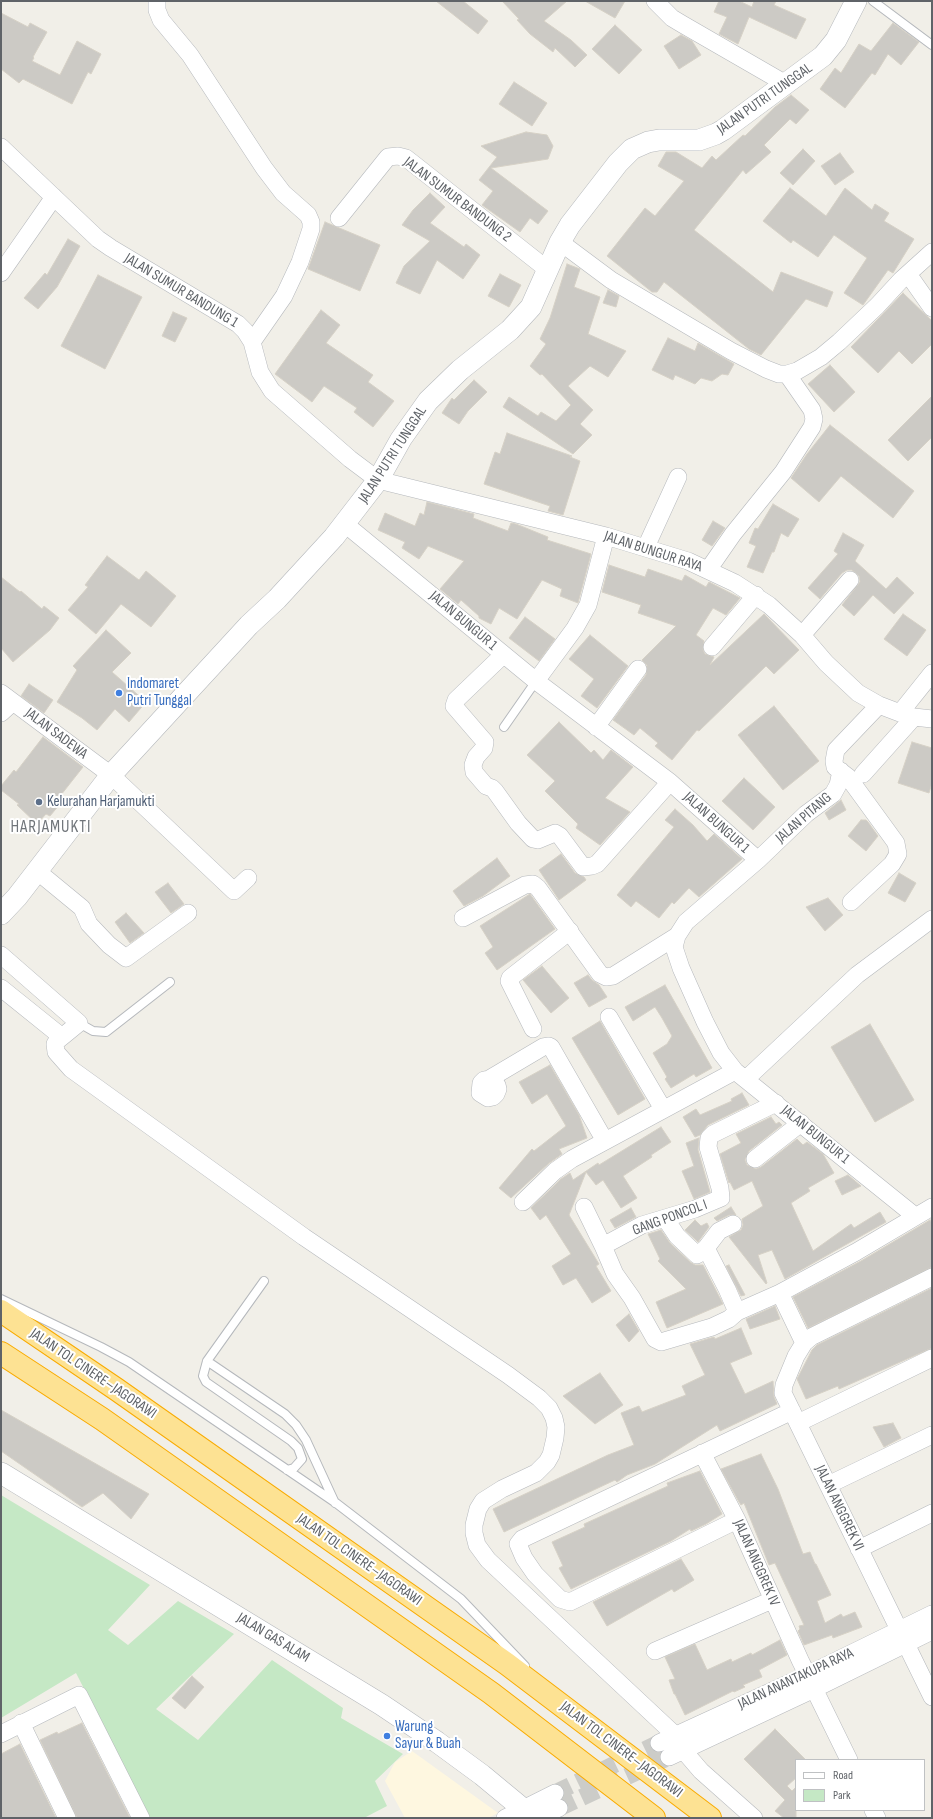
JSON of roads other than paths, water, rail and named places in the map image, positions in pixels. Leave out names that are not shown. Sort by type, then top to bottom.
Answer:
[{"type":"highway","name":"JALAN TOL CINERE–JAGORAWI","points":[[1,1311],[129,1398],[507,1664],[710,1818]]},
{"type":"highway","points":[[1,1353],[102,1419],[484,1689],[654,1818]]},
{"type":"street","points":[[157,1],[157,10],[161,20],[190,55],[268,173],[283,193],[308,216],[311,222],[311,229],[305,249],[284,296],[252,342]]},
{"type":"street","points":[[655,1],[672,18],[786,84]]},
{"type":"street","name":"JALAN PUTRI TUNGGAL","points":[[1,914],[37,871],[111,775],[249,625],[297,579],[345,524],[378,480],[405,433],[428,401],[460,370],[510,330],[532,307],[560,242],[575,218],[618,163],[632,149],[648,142],[659,140],[699,140],[716,134],[823,56],[836,40],[856,1]]},
{"type":"street","name":"JALAN SUMUR BANDUNG 1","points":[[1,148],[98,239],[238,324],[245,331],[252,342],[260,372],[272,391],[350,459],[378,480]]},
{"type":"street","name":"JALAN SUMUR BANDUNG 2","points":[[339,218],[388,157],[398,156],[406,158],[548,270]]},
{"type":"street","points":[[1,273],[54,197]]},
{"type":"street","points":[[560,242],[611,280],[731,351],[779,374],[787,374],[809,365],[839,342],[932,252]]},
{"type":"street","points":[[908,274],[932,308]]},
{"type":"street","points":[[708,570],[733,534],[783,472],[812,427],[814,419],[812,410],[787,374]]},
{"type":"street","points":[[646,547],[678,478]]},
{"type":"street","name":"JALAN BUNGUR RAYA","points":[[378,480],[606,536],[688,561],[756,595],[802,635],[826,663],[850,686],[879,705],[907,715],[932,719]]},
{"type":"street","name":"JALAN BUNGUR 1","points":[[345,524],[536,682],[670,782],[758,860],[686,922],[677,936],[674,947],[681,968],[713,1039],[740,1075],[915,1216]]},
{"type":"street","points":[[536,682],[575,628],[588,605],[606,536]]},
{"type":"street","points":[[802,635],[850,580]]},
{"type":"street","points":[[712,647],[756,595]]},
{"type":"street","points":[[503,655],[456,700],[454,706],[485,742],[484,748],[476,757],[473,765],[474,772],[486,786],[495,791],[518,823],[533,839],[538,840],[555,833],[560,836],[583,867],[592,866],[608,852],[670,782]]},
{"type":"street","points":[[599,729],[640,671]]},
{"type":"street","points":[[863,774],[907,715],[932,673]]},
{"type":"street","name":"JALAN SADEWA","points":[[5,702],[111,775],[234,891],[248,878]]},
{"type":"street","points":[[851,902],[892,864],[898,854],[896,842],[848,777],[835,767],[834,761],[836,750],[879,705]]},
{"type":"street","name":"JALAN PITANG","points":[[758,860],[806,814],[834,794],[838,785],[841,771]]},
{"type":"street","points":[[37,871],[82,908],[89,924],[109,945],[126,958],[188,913]]},
{"type":"street","points":[[463,918],[530,883],[538,888],[600,974],[606,977],[613,976],[677,936]]},
{"type":"street","points":[[523,1202],[555,1171],[572,1159],[663,1109],[740,1075],[857,975],[932,919]]},
{"type":"street","points":[[533,1028],[509,981],[510,978],[570,931]]},
{"type":"street","points":[[1,955],[79,1023],[55,1044],[56,1052],[71,1069],[145,1121],[244,1195],[304,1237],[448,1332],[508,1374],[544,1403],[554,1418],[556,1427],[551,1456],[536,1472],[496,1492],[483,1501],[478,1509],[474,1525],[477,1545],[488,1560],[671,1746],[754,1818]]},
{"type":"street","points":[[1,988],[62,1037]]},
{"type":"street","points":[[609,1017],[663,1109]]},
{"type":"street","points":[[489,1079],[543,1047],[551,1047],[605,1141]]},
{"type":"street","name":"GANG PONCOL I","points":[[604,1246],[642,1225],[695,1209],[721,1198],[720,1188],[708,1147],[709,1138],[712,1134],[776,1103]]},
{"type":"street","points":[[754,1160],[801,1123]]},
{"type":"street","points":[[584,1206],[604,1246],[615,1274],[632,1298],[658,1341],[665,1341],[712,1327],[729,1319],[737,1312],[780,1293],[856,1252],[932,1207]]},
{"type":"street","points":[[665,1218],[677,1236],[697,1255],[706,1248],[719,1231],[733,1224]]},
{"type":"street","points":[[706,1248],[737,1312]]},
{"type":"street","points":[[780,1293],[804,1343],[811,1337],[932,1277]]},
{"type":"street","name":"JALAN ANGGREK VI","points":[[804,1343],[796,1356],[784,1385],[783,1393],[932,1697]]},
{"type":"street","points":[[737,1520],[570,1602],[560,1599],[535,1574],[524,1558],[518,1544],[522,1539],[702,1453],[795,1417],[932,1358]]},
{"type":"street","points":[[828,1485],[932,1435]]},
{"type":"street","name":"JALAN ANGGREK IV","points":[[702,1453],[737,1520],[810,1682],[848,1759]]},
{"type":"street","name":"JALAN GAS ALAM","points":[[1,1473],[382,1705],[476,1770],[525,1816]]},
{"type":"street","points":[[859,1550],[932,1513]]},
{"type":"street","points":[[654,1651],[772,1600]]},
{"type":"street","name":"JALAN ANANTAKUPA RAYA","points":[[902,1638],[932,1614]]},
{"type":"street","name":"JALAN ANANTAKUPA RAYA","points":[[671,1746],[902,1638],[932,1631]]},
{"type":"street","points":[[1,1734],[79,1695],[141,1818]]},
{"type":"street","points":[[21,1723],[67,1818]]},
{"type":"street","points":[[525,1816],[557,1801]]},
{"type":"lane","points":[[873,1],[932,45]]},
{"type":"lane","points":[[504,727],[536,682]]},
{"type":"lane","points":[[79,1023],[93,1031],[106,1032],[170,982]]},
{"type":"lane","points":[[264,1281],[207,1361],[203,1372],[204,1380],[291,1441],[300,1452],[302,1459]]},
{"type":"lane","points":[[1,1299],[130,1362],[336,1504],[461,1599],[563,1706]]},
{"type":"lane","points":[[207,1361],[286,1414],[303,1433],[336,1504]]},
{"type":"lane","points":[[287,1470],[294,1468],[302,1459],[313,1456]]},
{"type":"tunnel","points":[[555,1793],[659,1743]]},
{"type":"tunnel","points":[[559,1808],[669,1757]]},
{"type":"place","name":"Indomaret Putri Tunggal","points":[[119,693]]},
{"type":"place","name":"Kelurahan Harjamukti","points":[[39,802]]},
{"type":"place","name":"Warung Sayur & Buah","points":[[387,1736]]},
{"type":"district","name":"HARJAMUKTI","points":[[51,828]]}]
